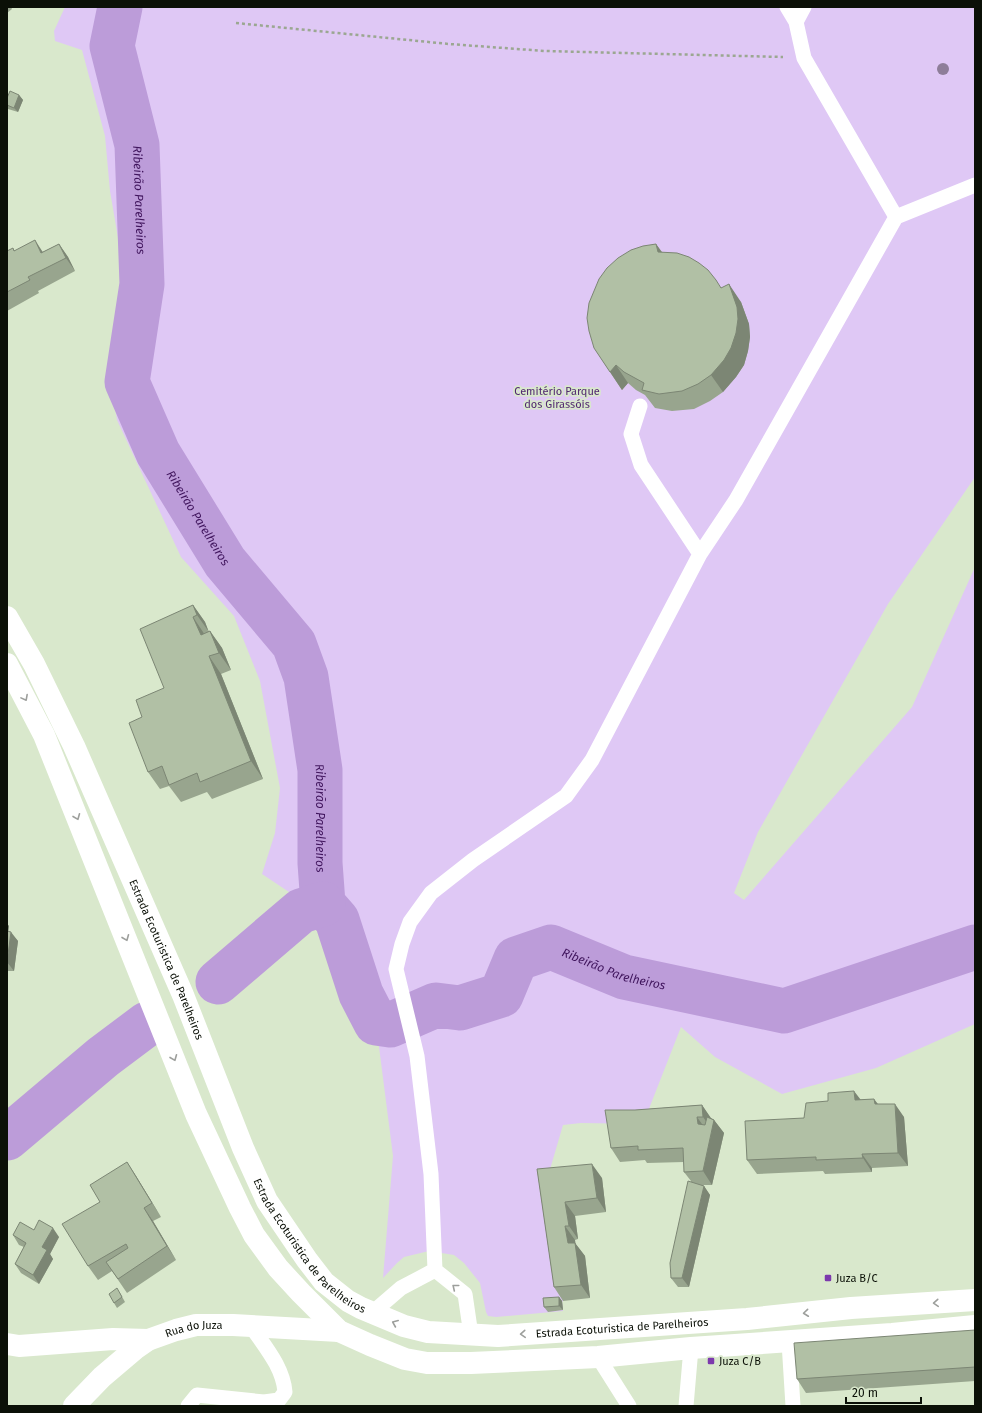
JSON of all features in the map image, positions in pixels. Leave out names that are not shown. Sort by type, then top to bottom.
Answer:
[{"type":"main road","name":"Estrada Ecoturistica de Parelheiros","points":[[7,617],[34,664],[74,746],[184,994],[243,1148],[267,1202],[324,1282],[348,1300],[372,1313],[404,1326],[428,1332],[498,1336],[656,1326],[747,1319],[851,1308],[975,1300]]},
{"type":"main road","points":[[7,664],[44,735],[196,1114],[240,1208],[254,1235],[278,1268],[300,1293],[339,1331],[405,1359],[427,1362],[470,1363],[598,1356],[892,1334],[975,1326]]},
{"type":"main road","points":[[339,1331],[372,1313]]},
{"type":"main road","name":"Rua do Juza","points":[[74,1406],[113,1367],[135,1349],[148,1340],[176,1330],[196,1325],[251,1326],[339,1331]]},
{"type":"main road","points":[[470,1363],[472,1335]]},
{"type":"main road","points":[[7,1344],[19,1346],[113,1339],[148,1340]]},
{"type":"lane","points":[[787,7],[796,22],[804,58],[896,217]]},
{"type":"lane","points":[[796,22],[804,7]]},
{"type":"lane","points":[[472,1335],[464,1294],[435,1270],[431,1174],[416,1056],[396,969],[402,944],[410,922],[431,893],[473,860],[566,796],[592,760],[700,554],[736,500],[896,217],[975,185]]},
{"type":"lane","points":[[640,406],[631,434],[641,464],[700,554]]},
{"type":"lane","points":[[372,1313],[401,1288],[435,1270]]},
{"type":"lane","points":[[188,1406],[198,1395],[264,1402],[279,1400],[286,1392],[284,1381],[276,1362],[251,1326]]},
{"type":"lane","points":[[789,1342],[793,1406]]},
{"type":"lane","points":[[686,1406],[691,1348]]},
{"type":"lane","points":[[598,1356],[629,1406]]},
{"type":"path","points":[[236,23],[449,44],[545,51],[804,58]]},
{"type":"green space","name":"Cemitério Parque dos Girassóis","points":[[65,7],[975,7],[975,477],[888,604],[758,832],[734,893],[744,900],[912,707],[975,567],[975,1024],[876,1068],[782,1094],[715,1057],[681,1027],[643,1124],[581,1123],[563,1125],[546,1183],[563,1301],[563,1311],[496,1317],[488,1316],[480,1283],[464,1263],[454,1255],[429,1251],[404,1257],[383,1278],[393,1156],[378,1039],[374,1033],[358,1022],[351,1009],[342,985],[336,951],[328,933],[313,908],[262,874],[275,833],[280,788],[260,681],[234,616],[181,557],[117,420],[109,372],[130,308],[110,191],[105,136],[82,50],[55,41],[54,31]]},
{"type":"building","points":[[10,91],[19,95],[14,108],[7,105],[7,98]]},
{"type":"building","points":[[35,240],[41,253],[59,244],[66,258],[28,277],[30,280],[7,292],[7,251],[13,248],[14,251]]},
{"type":"building","points":[[656,244],[658,252],[677,253],[689,257],[699,263],[708,270],[721,288],[729,284],[737,307],[738,319],[736,333],[731,348],[724,360],[711,375],[698,384],[682,391],[659,394],[642,390],[644,383],[624,372],[616,365],[610,372],[594,348],[587,318],[589,303],[599,279],[607,268],[618,258],[631,250]]},
{"type":"building","points":[[193,605],[197,615],[193,617],[201,635],[210,631],[219,653],[209,656],[251,761],[200,782],[197,773],[169,785],[162,766],[148,772],[129,723],[142,717],[136,700],[164,688],[140,629]]},
{"type":"building","points":[[7,931],[11,932],[7,962]]},
{"type":"building","points":[[854,1091],[855,1100],[874,1099],[875,1104],[895,1104],[898,1153],[862,1154],[863,1158],[816,1160],[816,1157],[747,1160],[745,1121],[804,1118],[806,1103],[828,1101],[828,1093]]},
{"type":"building","points":[[702,1105],[703,1117],[697,1117],[698,1124],[705,1125],[707,1117],[714,1120],[703,1171],[684,1172],[683,1148],[638,1150],[638,1146],[611,1148],[605,1110],[635,1110]]},
{"type":"building","points":[[127,1162],[152,1203],[144,1208],[167,1246],[118,1279],[106,1262],[128,1248],[126,1244],[88,1266],[62,1224],[100,1202],[90,1185]]},
{"type":"building","points":[[592,1164],[597,1198],[565,1202],[569,1226],[565,1226],[568,1243],[575,1243],[581,1285],[554,1287],[537,1169]]},
{"type":"building","points":[[688,1181],[704,1186],[682,1278],[671,1278],[670,1263]]},
{"type":"building","points":[[39,1220],[53,1228],[42,1247],[47,1250],[33,1275],[15,1264],[26,1243],[13,1235],[20,1222],[34,1230]]},
{"type":"building","points":[[117,1288],[122,1297],[114,1303],[109,1294]]},
{"type":"building","points":[[559,1297],[559,1306],[544,1307],[543,1298]]},
{"type":"building","points":[[975,1330],[975,1367],[797,1379],[794,1343]]},
{"type":"waterway","name":"Ribeirão Parelheiros","points":[[120,7],[112,46],[137,145],[142,284],[127,382],[158,453],[225,562],[294,644],[306,677],[320,770],[320,863],[323,904],[337,920],[361,994],[376,1023],[390,1025],[436,1005],[460,1008],[501,995],[516,959],[551,947],[624,977],[784,1011],[975,947]]},
{"type":"waterway","points":[[218,982],[301,911],[323,904]]},
{"type":"waterway","points":[[7,1138],[103,1057],[147,1024]]},
{"type":"place","name":"Juza B/C","points":[[828,1278]]},
{"type":"place","name":"Juza C/B","points":[[711,1361]]}]
